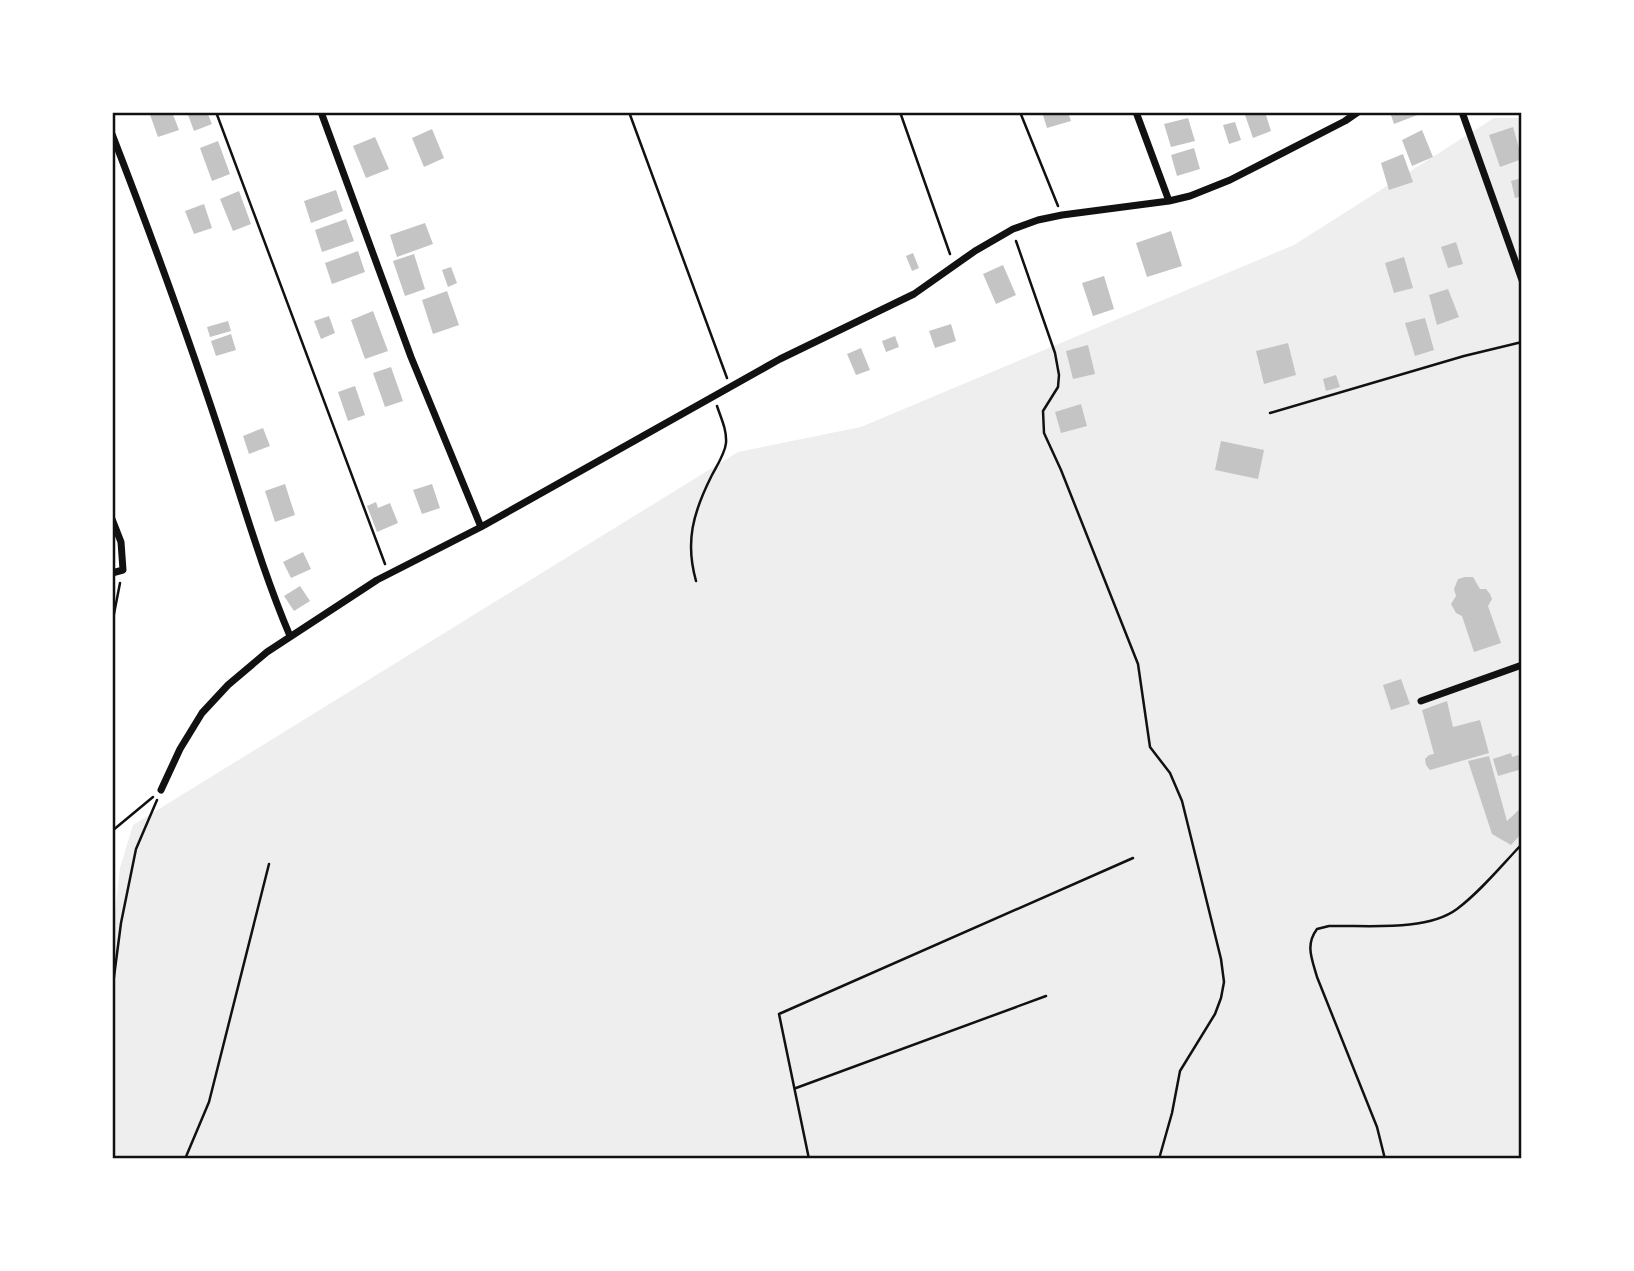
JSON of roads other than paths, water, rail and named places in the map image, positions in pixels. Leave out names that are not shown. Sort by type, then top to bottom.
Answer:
[{"type":"street","points":[[321,112],[411,357],[481,527]]},
{"type":"street","points":[[1136,112],[1170,201]]},
{"type":"street","points":[[161,790],[180,749],[202,713],[228,685],[290,636],[388,574],[481,527],[780,359],[914,294],[1013,229],[1062,215],[1170,201],[1189,196],[1230,180],[1358,112]]},
{"type":"street","points":[[1462,112],[1522,280]]},
{"type":"street","points":[[112,134],[227,454],[269,586],[290,636]]},
{"type":"street","points":[[112,519],[121,542],[123,570],[112,573]]},
{"type":"street","points":[[1421,701],[1522,665]]}]
